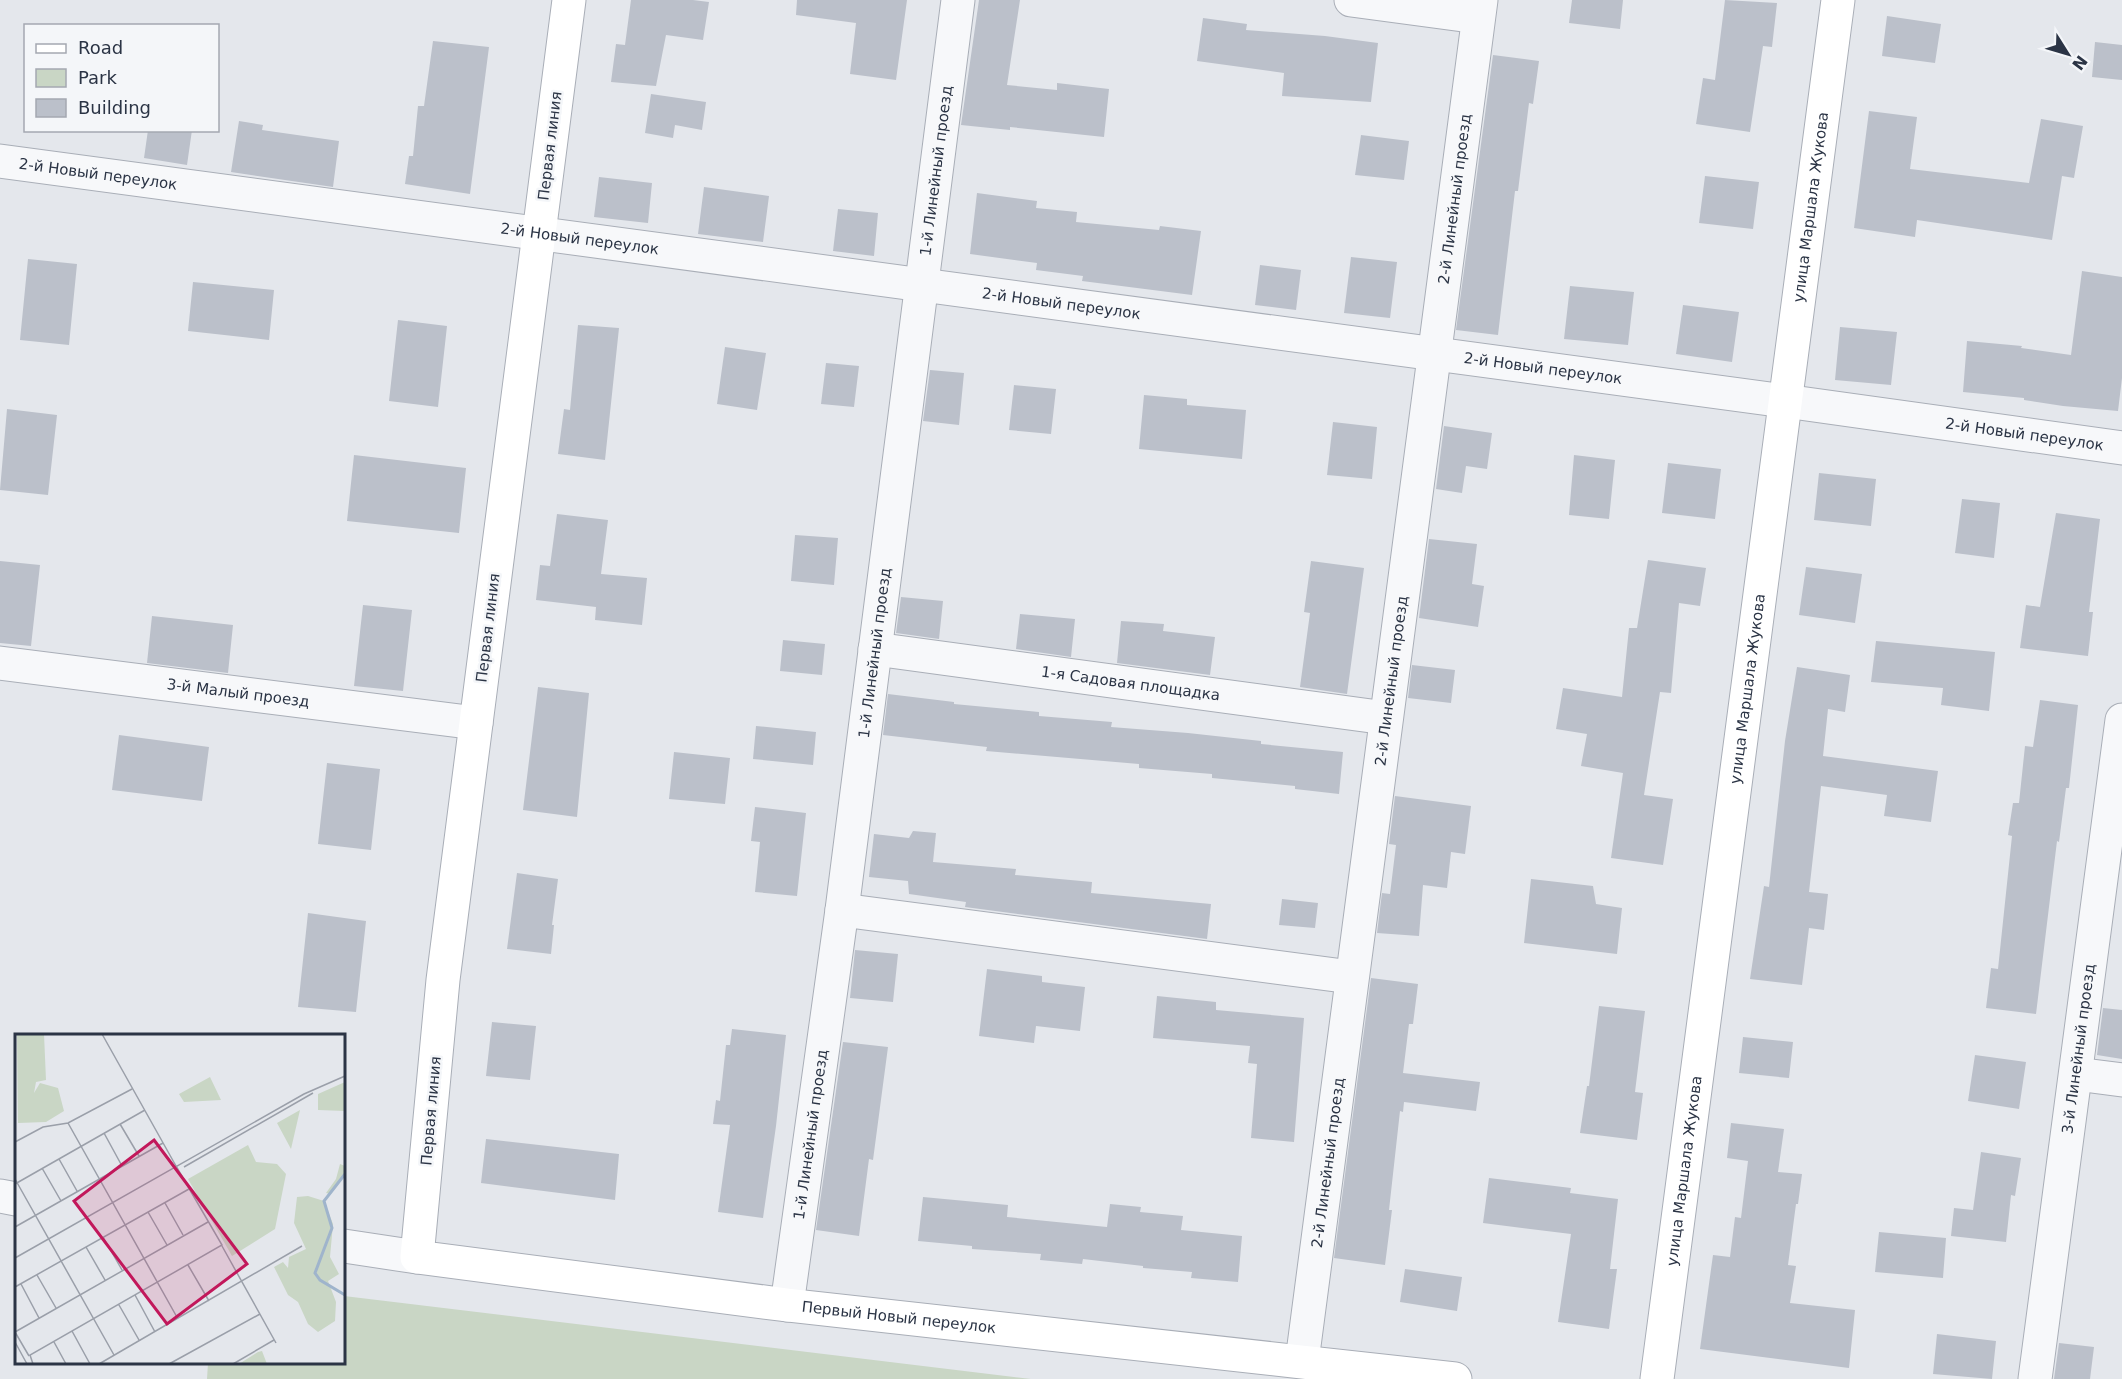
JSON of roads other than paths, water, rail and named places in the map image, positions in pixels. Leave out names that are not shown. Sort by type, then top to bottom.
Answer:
[{"type":"main road","name":"Первая линия","points":[[417,1257],[443,980],[569,0]]},
{"type":"main road","name":"улица Маршала Жукова","points":[[1657,1379],[1838,0]]},
{"type":"main road","name":"Первый Новый переулок","points":[[417,1257],[787,1305],[1455,1379]]},
{"type":"street","name":"1-й Линейный проезд","points":[[787,1305],[842,910],[958,0]]},
{"type":"street","points":[[1351,0],[1480,9]]},
{"type":"street","name":"2-й Линейный проезд","points":[[1302,1361],[1480,9]]},
{"type":"street","name":"2-й Новый переулок","points":[[0,161],[1785,400],[2122,448]]},
{"type":"street","name":"1-я Садовая площадка","points":[[875,649],[1386,718]]},
{"type":"street","name":"3-й Малый проезд","points":[[0,663],[476,723]]},
{"type":"street","name":"3-й Линейный проезд","points":[[2035,1379],[2076,1074],[2116,819],[2122,720]]},
{"type":"street","points":[[842,910],[1351,977]]},
{"type":"street","points":[[2076,1074],[2122,1080]]},
{"type":"street","points":[[0,1196],[15,1198]]},
{"type":"street","name":"Первый Новый переулок","points":[[345,1246],[417,1257]]}]
